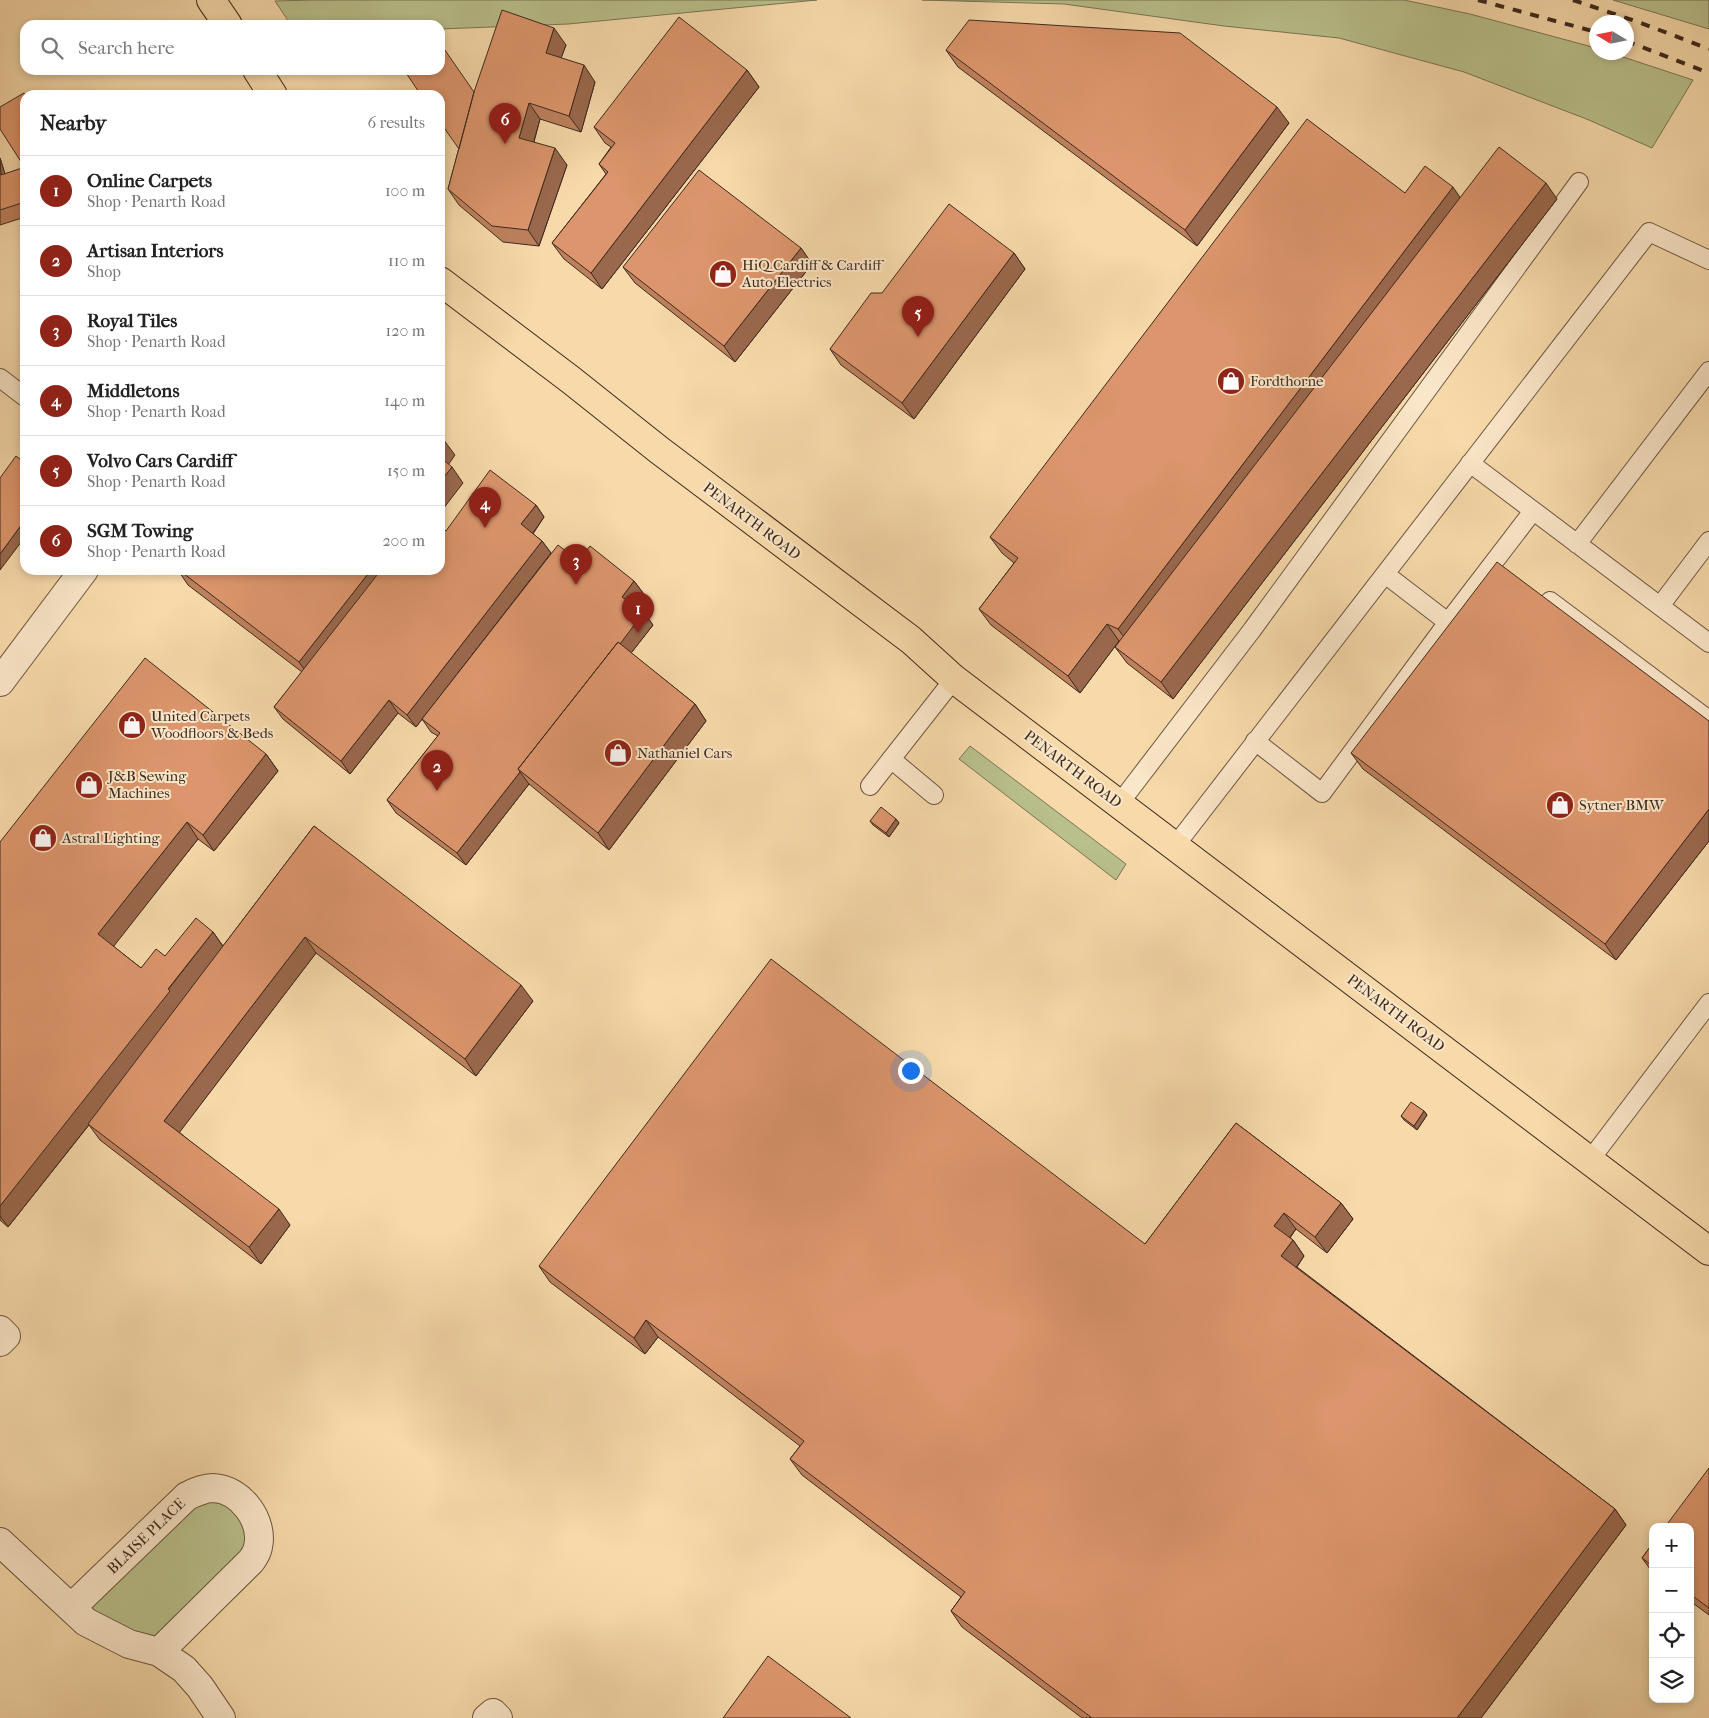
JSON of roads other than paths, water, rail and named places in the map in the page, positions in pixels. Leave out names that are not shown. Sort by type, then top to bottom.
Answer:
[{"type":"main road","points":[[211,0],[225,20]]},
{"type":"main road","points":[[260,75],[270,90]]},
{"type":"main road","name":"PENARTH ROAD","points":[[445,285],[572,380],[659,450],[911,640],[954,679],[1709,1251]]},
{"type":"street","points":[[0,682],[80,575]]},
{"type":"street","points":[[0,1330],[6,1336],[0,1342]]},
{"type":"street","name":"BLAISE PLACE","points":[[70,1608],[187,1496],[200,1490],[214,1488],[230,1492],[243,1502],[255,1517],[259,1532],[258,1548],[251,1562],[159,1652]]},
{"type":"street","points":[[0,1542],[86,1622],[110,1636],[159,1652],[184,1669],[200,1686],[221,1718]]},
{"type":"street","points":[[487,1718],[493,1712],[498,1718]]},
{"type":"lane","points":[[1119,804],[1252,630],[1579,182]]},
{"type":"lane","points":[[1175,846],[1649,232],[1709,260]]},
{"type":"lane","points":[[1578,544],[1709,371]]},
{"type":"lane","points":[[0,378],[20,393]]},
{"type":"lane","points":[[1470,464],[1709,643]]},
{"type":"lane","points":[[1255,742],[1322,793],[1448,622],[1533,511]]},
{"type":"lane","points":[[1660,606],[1709,541]]},
{"type":"lane","points":[[1385,574],[1465,635]]},
{"type":"lane","points":[[1550,601],[1709,720]]},
{"type":"lane","points":[[870,786],[954,679]]},
{"type":"lane","points":[[891,759],[934,795]]},
{"type":"lane","points":[[1590,1160],[1709,1003]]},
{"type":"railway","points":[[1478,0],[1589,30]]},
{"type":"railway","points":[[1573,0],[1709,49]]},
{"type":"railway","points":[[1634,44],[1709,73]]},
{"type":"place","name":"SGM Towing","points":[[505,144]]},
{"type":"place","name":"HiQ Cardiff & Cardiff Auto Electrics","points":[[723,274]]},
{"type":"place","name":"Volvo Cars Cardiff","points":[[918,337]]},
{"type":"place","name":"Fordthorne","points":[[1231,381]]},
{"type":"place","name":"Middletons","points":[[485,528]]},
{"type":"place","name":"Royal Tiles","points":[[576,585]]},
{"type":"place","name":"Online Carpets","points":[[638,633]]},
{"type":"place","name":"United Carpets Woodfloors & Beds","points":[[132,725]]},
{"type":"place","name":"Nathaniel Cars","points":[[618,753]]},
{"type":"place","name":"J&B Sewing Machines","points":[[89,785]]},
{"type":"place","name":"Artisan Interiors","points":[[437,791]]},
{"type":"place","name":"Sytner BMW","points":[[1560,805]]},
{"type":"place","name":"Astral Lighting","points":[[43,838]]}]
